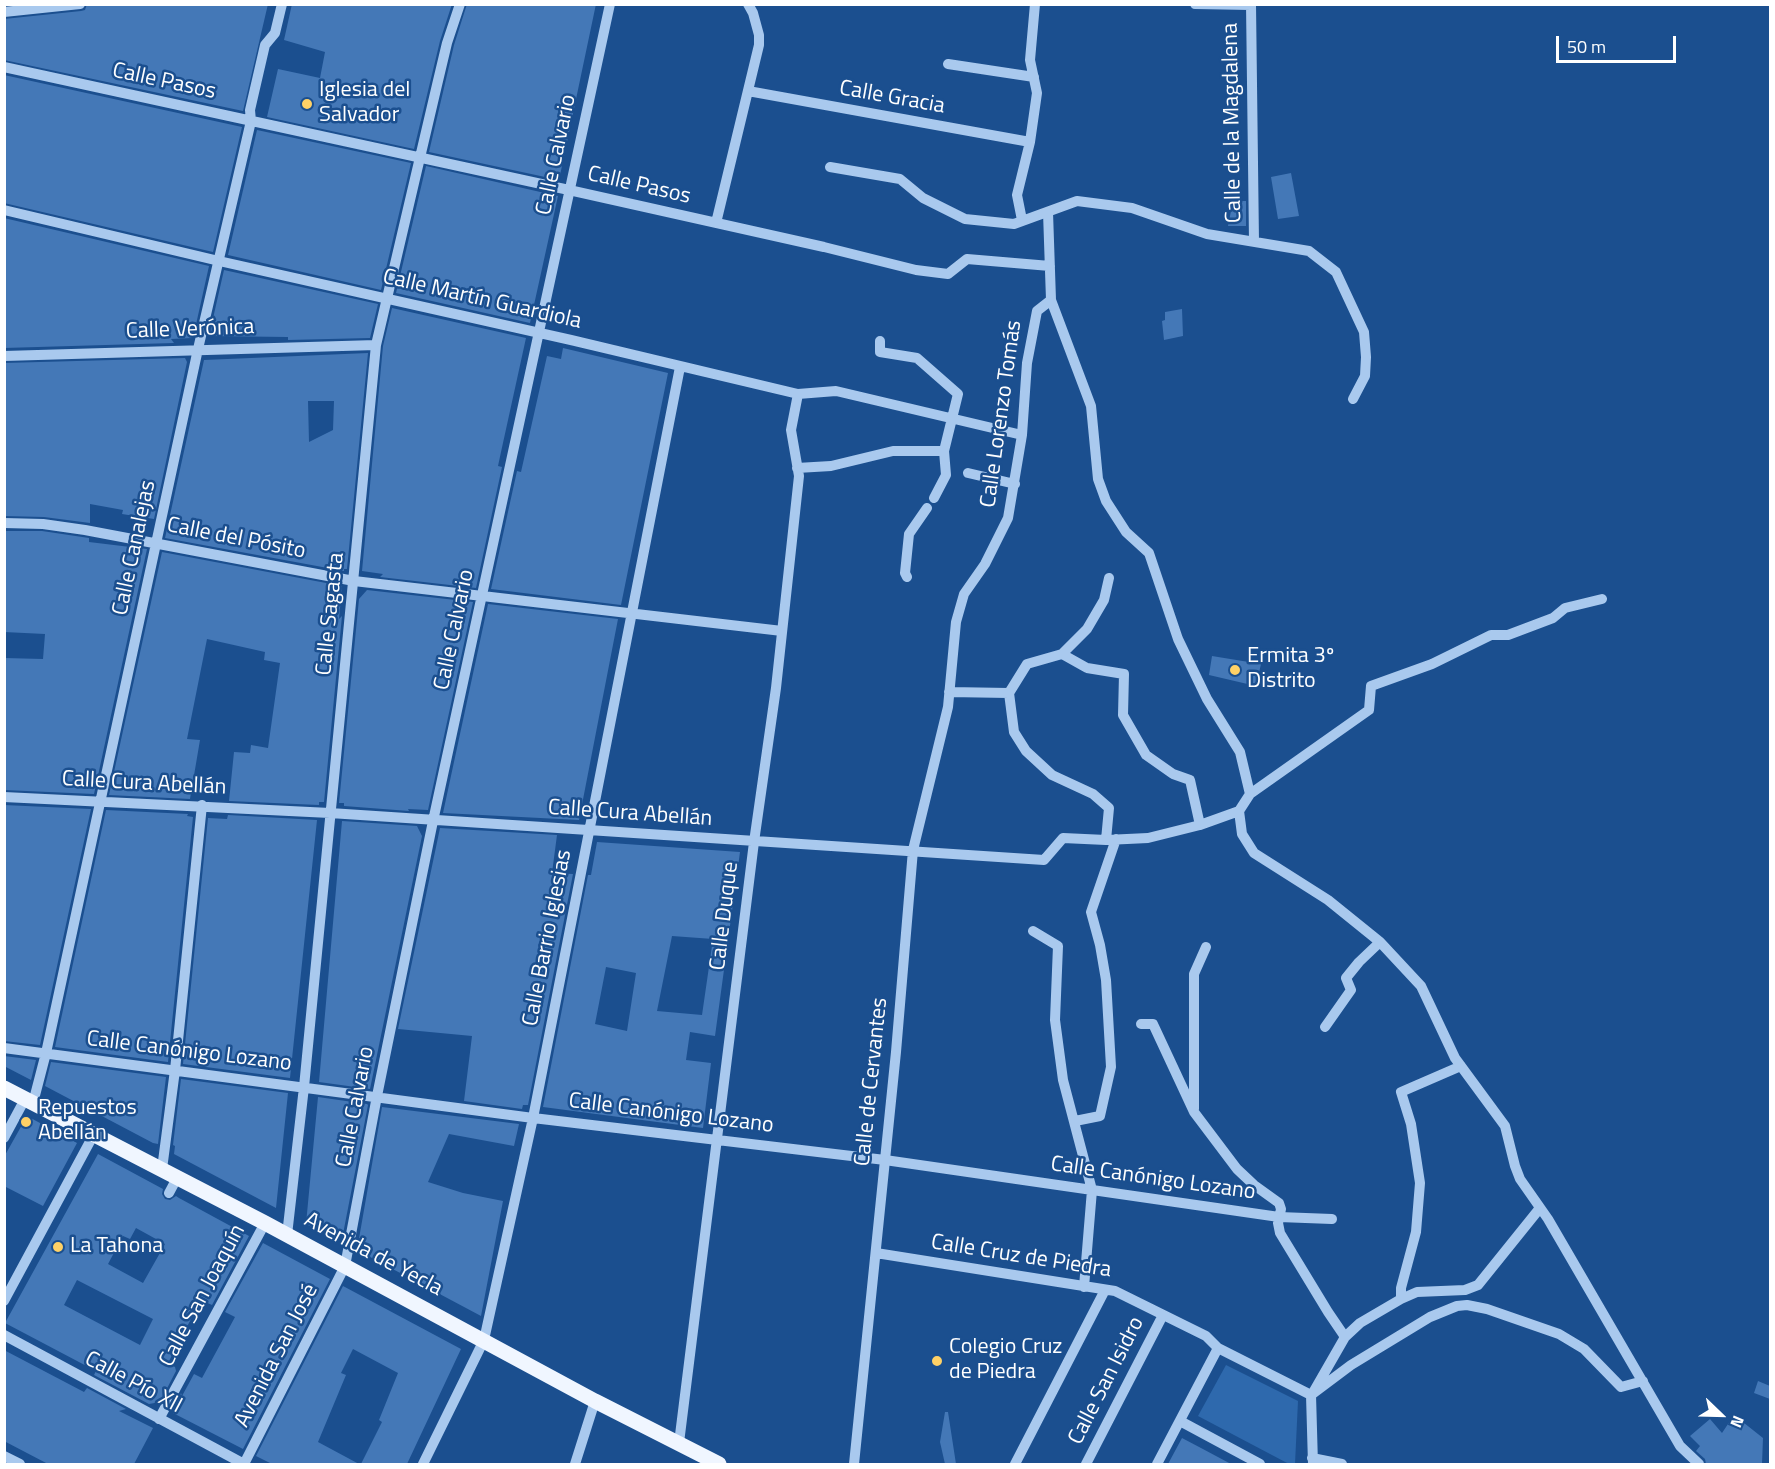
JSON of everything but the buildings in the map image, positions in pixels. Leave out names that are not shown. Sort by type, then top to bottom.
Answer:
[{"type":"main road","name":"Avenida de Yecla","points":[[4,1088],[265,1223],[718,1464]]},
{"type":"street","points":[[4,12],[80,4]]},
{"type":"street","name":"Calle Canalejas","points":[[4,1138],[29,1101],[46,1053],[198,349],[251,122],[250,111],[265,45],[275,33],[282,4]]},
{"type":"street","name":"Calle Sagasta","points":[[287,1235],[304,1087],[376,345],[447,43],[460,4]]},
{"type":"street","name":"Calle Calvario","points":[[345,1266],[433,821],[610,4]]},
{"type":"street","points":[[716,224],[748,92],[759,35],[748,4]]},
{"type":"street","points":[[1022,220],[1017,195],[1030,142],[1037,93],[1030,60],[1035,4]]},
{"type":"street","points":[[1195,4],[1251,5]]},
{"type":"street","name":"Calle de la Magdalena","points":[[1251,5],[1254,242]]},
{"type":"street","points":[[948,64],[1034,77]]},
{"type":"street","name":"Calle Pasos","points":[[4,67],[569,190],[916,270],[948,274],[967,259],[1050,266]]},
{"type":"street","name":"Calle Gracia","points":[[748,92],[1030,142]]},
{"type":"street","points":[[830,167],[900,179],[923,198],[965,219],[1014,224],[1077,201],[1132,208],[1207,234],[1309,251],[1336,272],[1364,332],[1365,376],[1353,399]]},
{"type":"street","name":"Calle Martín Guardiola","points":[[4,210],[798,394],[836,391],[1022,435]]},
{"type":"street","points":[[1048,212],[1051,300],[1091,406],[1098,479],[1106,501],[1126,532],[1149,553],[1178,639],[1207,699],[1240,752],[1250,794]]},
{"type":"street","name":"Calle Lorenzo Tomás","points":[[948,706],[956,622],[964,594],[985,564],[1008,518],[1022,435],[1027,363],[1037,311],[1051,300]]},
{"type":"street","points":[[880,341],[880,352],[917,358],[958,394],[944,451],[957,470]]},
{"type":"street","name":"Calle Verónica","points":[[4,356],[376,345]]},
{"type":"street","name":"Calle Barrio Iglesias","points":[[423,1464],[484,1340],[533,1118],[680,367]]},
{"type":"street","name":"Calle Duque","points":[[679,1443],[754,842],[776,688],[799,476],[791,430],[798,394]]},
{"type":"street","points":[[797,468],[831,466],[893,451],[944,451]]},
{"type":"street","points":[[934,498],[946,475],[957,470],[1015,484]]},
{"type":"street","points":[[907,577],[905,573],[909,534],[927,508]]},
{"type":"street","name":"Calle del Pósito","points":[[4,523],[43,524],[354,581],[782,631]]},
{"type":"street","points":[[1075,1121],[1100,1116],[1111,1067],[1106,980],[1091,912],[1111,840],[1109,808],[1093,794],[1052,775],[1026,752],[1014,732],[1009,693],[1027,664],[1062,654],[1087,628],[1104,600],[1109,578]]},
{"type":"street","points":[[1602,599],[1565,608],[1553,618],[1508,636],[1491,634],[1432,664],[1371,686],[1369,710],[1250,794],[1239,811],[1242,834],[1254,853],[1328,900],[1380,942],[1421,986],[1455,1058],[1505,1126],[1520,1179],[1548,1219],[1680,1446],[1699,1464]]},
{"type":"street","points":[[1062,654],[1087,668],[1124,674],[1123,715],[1146,755],[1173,774],[1190,780],[1200,825]]},
{"type":"street","points":[[949,692],[1009,693]]},
{"type":"street","name":"Calle de Cervantes","points":[[854,1464],[914,850],[948,706]]},
{"type":"street","name":"Calle Cura Abellán","points":[[4,797],[202,805],[1044,860],[1063,838],[1111,840],[1148,838],[1200,825],[1239,811]]},
{"type":"street","points":[[162,1170],[175,1070],[202,805]]},
{"type":"street","points":[[1033,931],[1058,946],[1055,1020],[1063,1080],[1092,1190],[1084,1287]]},
{"type":"street","points":[[1325,1027],[1351,990],[1346,978],[1380,942]]},
{"type":"street","points":[[1194,1112],[1194,974],[1206,947]]},
{"type":"street","points":[[1141,1024],[1153,1024],[1194,1112],[1237,1169],[1279,1203],[1280,1233],[1345,1337]]},
{"type":"street","name":"Calle Canónigo Lozano","points":[[4,1048],[533,1118],[885,1160],[1279,1217],[1332,1220]]},
{"type":"street","points":[[1401,1299],[1401,1288],[1416,1232],[1420,1183],[1411,1124],[1401,1092],[1461,1065]]},
{"type":"street","points":[[4,1301],[94,1134]]},
{"type":"street","points":[[169,1193],[177,1178]]},
{"type":"street","points":[[1342,1464],[1312,1461],[1312,1395],[1345,1337],[1360,1323],[1417,1292],[1466,1290],[1478,1285],[1540,1208]]},
{"type":"street","name":"Calle San Joaquín","points":[[159,1419],[265,1223]]},
{"type":"street","name":"Calle Cruz de Piedra","points":[[876,1253],[1115,1291],[1206,1336],[1218,1348],[1312,1395]]},
{"type":"street","name":"Avenida San José","points":[[244,1464],[345,1266]]},
{"type":"street","points":[[1015,1464],[1105,1290]]},
{"type":"street","points":[[1312,1395],[1351,1365],[1430,1317],[1457,1306],[1467,1305],[1487,1309],[1559,1334],[1584,1349],[1621,1387],[1643,1381]]},
{"type":"street","name":"Calle San Isidro","points":[[1086,1464],[1163,1315]]},
{"type":"street","name":"Calle Pío XII","points":[[4,1335],[244,1464]]},
{"type":"street","points":[[1157,1464],[1218,1348]]},
{"type":"street","points":[[575,1464],[596,1401]]},
{"type":"street","points":[[1180,1421],[1260,1464]]},
{"type":"street","points":[[4,1456],[20,1464]]},
{"type":"shaded area","points":[[1226,1365],[1298,1401],[1295,1464],[1289,1464],[1198,1416]]},
{"type":"place","name":"Iglesia del Salvador","points":[[307,104]]},
{"type":"place","name":"Ermita 3º Distrito","points":[[1235,670]]},
{"type":"place","name":"Repuestos Abellán","points":[[26,1122]]},
{"type":"place","name":"La Tahona","points":[[58,1247]]},
{"type":"place","name":"Colegio Cruz de Piedra","points":[[937,1361]]}]
